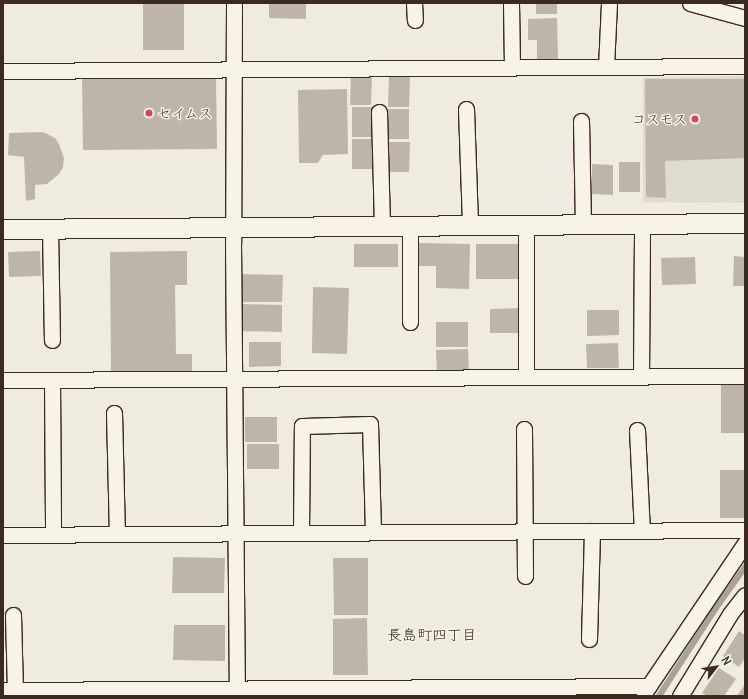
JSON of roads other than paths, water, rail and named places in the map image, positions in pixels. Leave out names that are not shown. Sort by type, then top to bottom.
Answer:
[{"type":"street","points":[[234,3],[233,227],[237,692]]},
{"type":"street","points":[[414,3],[414,20]]},
{"type":"street","points":[[511,3],[512,68]]},
{"type":"street","points":[[606,67],[609,3]]},
{"type":"street","points":[[690,3],[745,18]]},
{"type":"street","points":[[3,72],[745,66]]},
{"type":"street","points":[[466,109],[470,225]]},
{"type":"street","points":[[379,112],[382,226]]},
{"type":"street","points":[[581,121],[583,224]]},
{"type":"street","points":[[3,229],[745,223]]},
{"type":"street","points":[[526,224],[526,377]]},
{"type":"street","points":[[641,377],[642,224]]},
{"type":"street","points":[[410,225],[410,322]]},
{"type":"street","points":[[50,228],[52,340]]},
{"type":"street","points":[[3,380],[745,376]]},
{"type":"street","points":[[52,380],[54,534]]},
{"type":"street","points":[[114,413],[117,534]]},
{"type":"street","points":[[301,533],[302,426],[370,424],[373,532]]},
{"type":"street","points":[[524,429],[524,576]]},
{"type":"street","points":[[637,430],[642,531]]},
{"type":"street","points":[[3,535],[745,530]]},
{"type":"street","points":[[590,639],[592,531]]},
{"type":"street","points":[[13,615],[9,690],[237,692],[645,691],[745,543]]},
{"type":"street","points":[[680,696],[738,615],[745,595]]},
{"type":"waterway","points":[[659,696],[716,608],[745,567]]},
{"type":"place","name":"セイムス","points":[[149,113]]},
{"type":"place","name":"コスモス","points":[[695,119]]},
{"type":"district","name":"長島町四丁目","points":[[432,635]]}]
